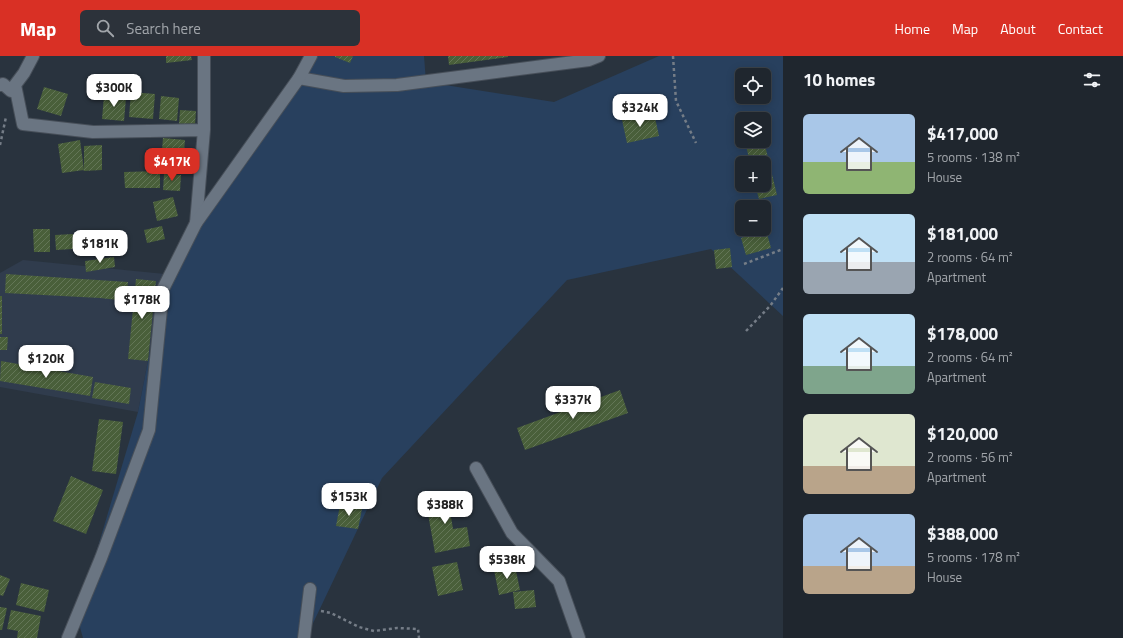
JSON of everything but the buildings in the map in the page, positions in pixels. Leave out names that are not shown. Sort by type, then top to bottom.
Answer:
[{"type":"street","points":[[0,85],[3,84],[11,91],[24,73],[33,56]]},
{"type":"street","points":[[196,223],[204,130],[204,56]]},
{"type":"street","points":[[68,638],[101,558],[149,430],[163,289],[196,223],[299,78],[311,56]]},
{"type":"street","points":[[299,78],[344,86],[397,85],[589,60],[599,56]]},
{"type":"street","points":[[15,85],[23,124],[93,132],[204,130]]},
{"type":"street","points":[[476,468],[512,533],[559,581],[580,638]]},
{"type":"street","points":[[304,638],[310,589]]},
{"type":"path","points":[[673,56],[676,101],[696,143]]},
{"type":"path","points":[[744,264],[783,248]]},
{"type":"path","points":[[746,331],[770,306],[783,288]]},
{"type":"path","points":[[307,607],[331,613],[359,627],[374,631],[397,628],[418,629],[418,638]]},
{"type":"shaded area","points":[[315,56],[424,56],[426,82],[554,102],[659,56],[783,56],[783,316],[711,249],[567,280],[382,478],[306,638],[83,638],[77,617],[138,412],[165,274]]},
{"type":"shaded area","points":[[23,260],[165,274],[138,412],[0,387],[0,273]]}]
